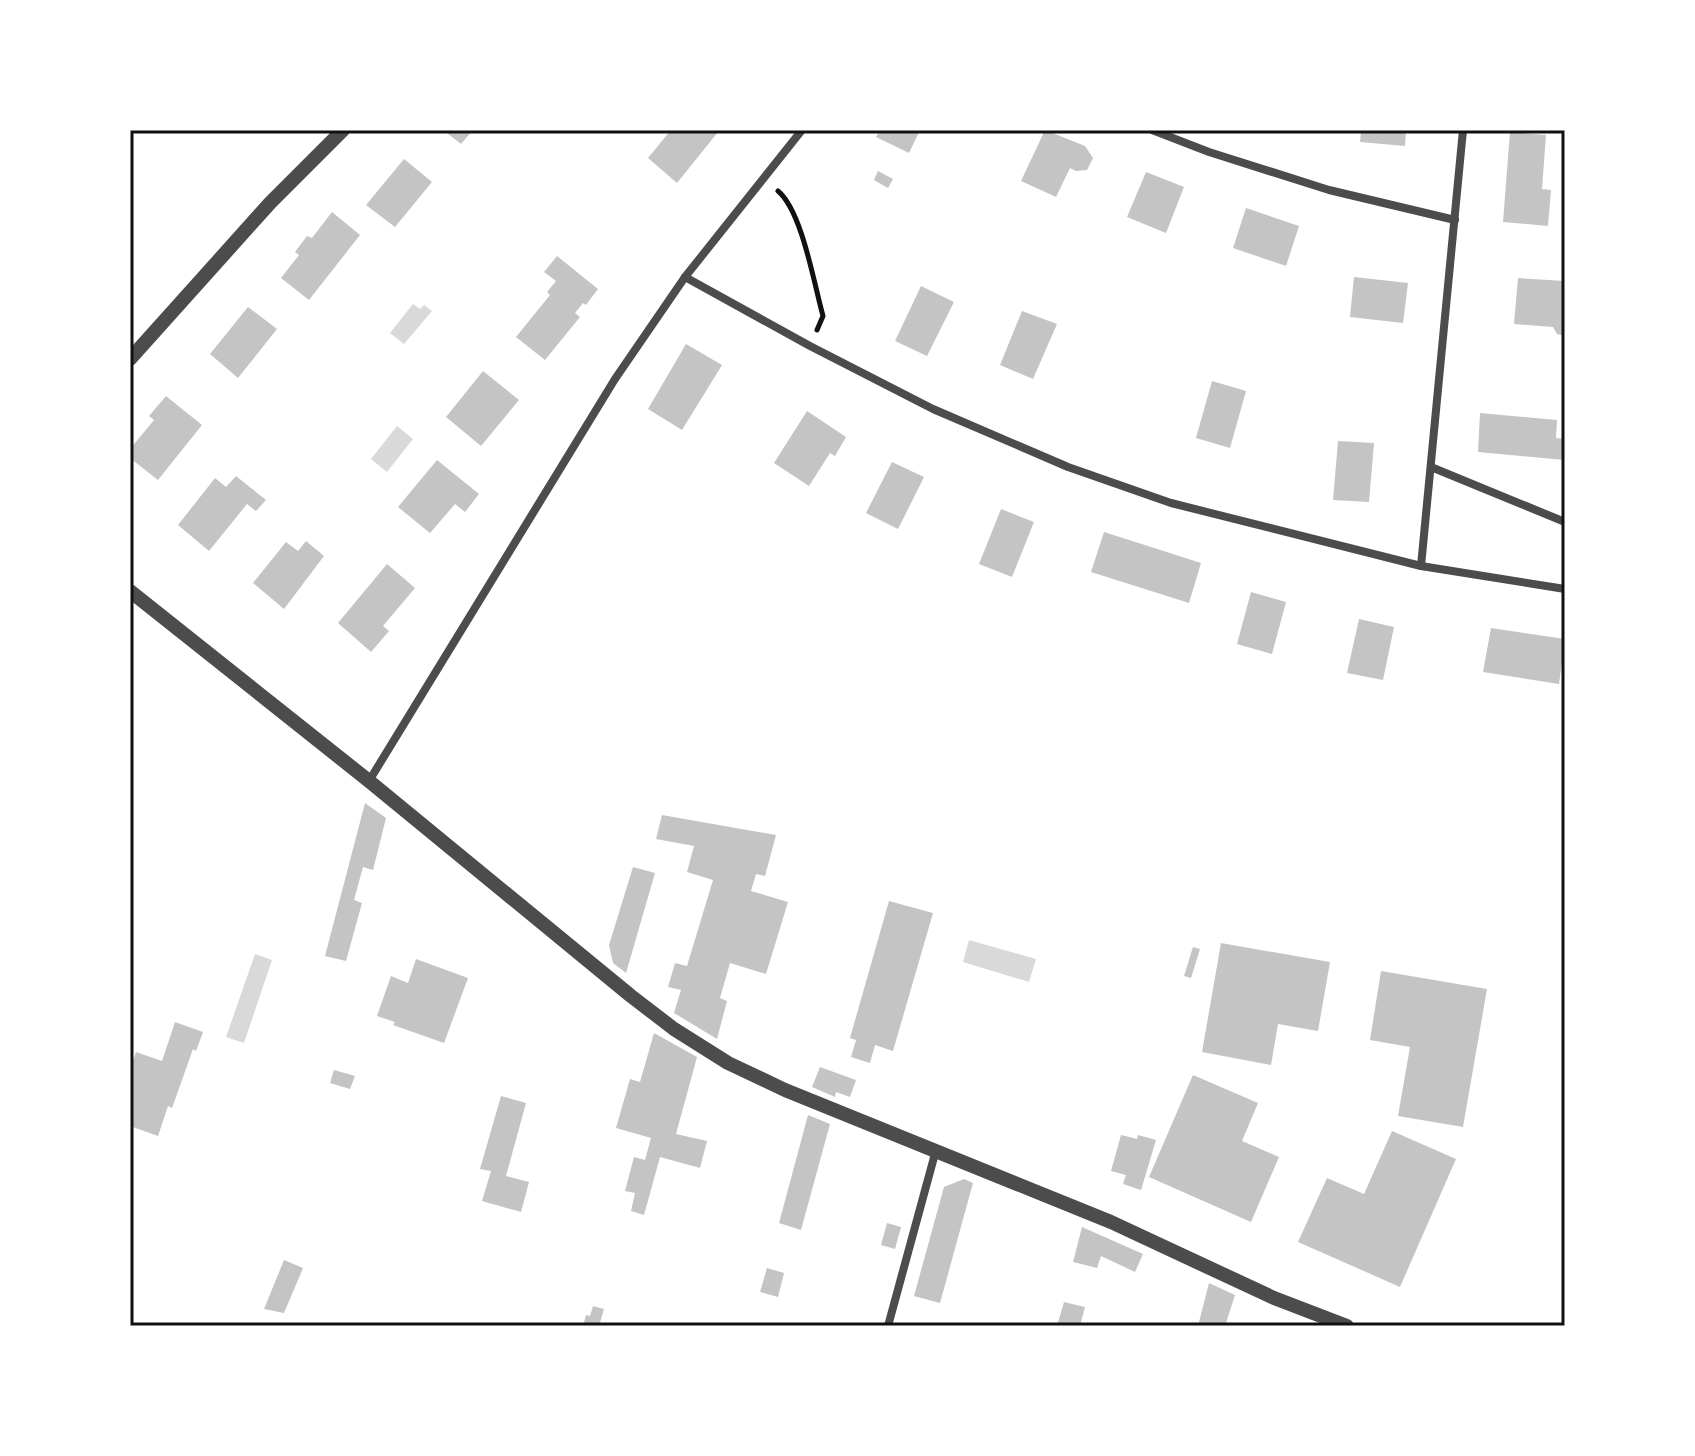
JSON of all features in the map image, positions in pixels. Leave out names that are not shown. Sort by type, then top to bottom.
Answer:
[{"type":"street","points":[[130,359],[270,203],[343,130]]},
{"type":"street","points":[[369,781],[615,379],[685,277],[802,130]]},
{"type":"street","points":[[1152,130],[1209,152],[1329,190],[1455,220]]},
{"type":"street","points":[[1421,566],[1463,130]]},
{"type":"street","points":[[685,277],[933,409],[1068,467],[1171,503],[1421,566],[1565,589]]},
{"type":"street","points":[[1431,467],[1565,522]]},
{"type":"street","points":[[130,591],[674,1029],[728,1063],[785,1090],[1111,1222],[1274,1298],[1347,1326]]},
{"type":"street","points":[[888,1326],[936,1150]]},
{"type":"path","points":[[762,178],[786,198],[798,223],[823,316],[810,346]]},
{"type":"shaded area","points":[[413,304],[420,309],[424,305],[432,311],[404,344],[390,333]]},
{"type":"shaded area","points":[[397,426],[413,439],[387,472],[371,459]]},
{"type":"shaded area","points":[[969,940],[1036,959],[1029,982],[963,962]]},
{"type":"shaded area","points":[[255,954],[272,960],[244,1043],[226,1037]]},
{"type":"building","points":[[443,130],[473,130],[461,144]]},
{"type":"building","points":[[671,130],[718,132],[677,183],[648,158]]},
{"type":"building","points":[[880,130],[920,130],[909,153],[876,137]]},
{"type":"building","points":[[1045,130],[1085,146],[1093,158],[1087,170],[1070,168],[1056,197],[1021,181]]},
{"type":"building","points":[[1361,130],[1406,130],[1405,146],[1360,142]]},
{"type":"building","points":[[1510,132],[1546,135],[1542,189],[1551,190],[1548,226],[1503,222]]},
{"type":"building","points":[[404,159],[432,182],[395,227],[366,205]]},
{"type":"building","points":[[878,171],[893,179],[888,188],[874,180]]},
{"type":"building","points":[[1146,172],[1184,187],[1166,233],[1127,217]]},
{"type":"building","points":[[1246,208],[1299,226],[1286,266],[1233,248]]},
{"type":"building","points":[[332,212],[360,235],[309,300],[281,278],[299,255],[295,252],[307,236],[312,238]]},
{"type":"building","points":[[557,256],[598,289],[586,305],[583,303],[575,313],[580,317],[545,360],[516,337],[550,295],[547,292],[556,281],[544,272]]},
{"type":"building","points":[[1354,277],[1408,283],[1403,323],[1350,317]]},
{"type":"building","points":[[1518,278],[1565,281],[1565,336],[1557,334],[1553,327],[1514,324]]},
{"type":"building","points":[[921,286],[954,302],[927,356],[895,341]]},
{"type":"building","points":[[248,307],[277,329],[238,378],[210,354]]},
{"type":"building","points":[[1022,311],[1057,324],[1033,379],[1000,365]]},
{"type":"building","points":[[686,344],[722,365],[682,430],[648,409]]},
{"type":"building","points":[[483,371],[519,400],[481,446],[446,417]]},
{"type":"building","points":[[1212,381],[1246,391],[1230,448],[1196,438]]},
{"type":"building","points":[[166,396],[202,425],[158,480],[130,458],[130,449],[154,420],[149,416]]},
{"type":"building","points":[[807,411],[846,437],[835,456],[830,453],[809,486],[774,463]]},
{"type":"building","points":[[1480,413],[1557,420],[1556,438],[1565,439],[1565,460],[1478,452]]},
{"type":"building","points":[[1338,441],[1374,443],[1369,502],[1333,500]]},
{"type":"building","points":[[437,460],[479,494],[465,512],[455,504],[430,533],[398,507]]},
{"type":"building","points":[[892,462],[924,477],[898,529],[866,513]]},
{"type":"building","points":[[236,476],[266,500],[256,511],[247,504],[209,551],[178,525],[215,478],[226,487]]},
{"type":"building","points":[[1001,509],[1034,522],[1012,577],[979,564]]},
{"type":"building","points":[[1104,532],[1201,563],[1189,603],[1091,572]]},
{"type":"building","points":[[306,541],[324,556],[284,609],[253,583],[286,542],[298,551]]},
{"type":"building","points":[[387,564],[415,588],[383,626],[389,631],[371,652],[338,623]]},
{"type":"building","points":[[1251,592],[1286,602],[1272,654],[1237,644]]},
{"type":"building","points":[[1359,619],[1394,627],[1383,680],[1347,673]]},
{"type":"building","points":[[1491,628],[1565,639],[1559,684],[1483,672]]},
{"type":"building","points":[[365,803],[386,818],[373,870],[363,867],[354,900],[362,903],[346,961],[325,956]]},
{"type":"building","points":[[662,815],[776,835],[765,876],[756,874],[751,891],[788,902],[766,974],[730,963],[720,998],[727,1001],[717,1039],[674,1013],[681,990],[668,987],[675,963],[687,966],[713,880],[687,872],[694,846],[656,839]]},
{"type":"building","points":[[633,867],[655,873],[626,973],[613,963],[609,945]]},
{"type":"building","points":[[889,901],[933,913],[893,1051],[875,1045],[870,1063],[851,1057],[856,1040],[850,1038]]},
{"type":"building","points":[[1221,943],[1330,962],[1318,1031],[1278,1024],[1271,1065],[1202,1052]]},
{"type":"building","points":[[1193,947],[1200,949],[1191,978],[1184,976]]},
{"type":"building","points":[[416,959],[468,978],[444,1043],[377,1016],[391,976],[408,983]]},
{"type":"building","points":[[1381,971],[1487,989],[1463,1127],[1398,1116],[1410,1047],[1370,1040]]},
{"type":"building","points":[[175,1022],[203,1032],[196,1051],[193,1049],[172,1108],[168,1106],[158,1136],[130,1126],[130,1070],[136,1052],[162,1061]]},
{"type":"building","points":[[654,1033],[697,1057],[676,1134],[707,1141],[700,1168],[660,1157],[644,1215],[631,1211],[635,1193],[625,1191],[634,1157],[645,1160],[651,1138],[616,1128],[630,1079],[640,1082]]},
{"type":"building","points":[[820,1067],[856,1080],[850,1097],[836,1092],[835,1097],[812,1087]]},
{"type":"building","points":[[334,1070],[355,1076],[350,1089],[330,1083]]},
{"type":"building","points":[[1193,1075],[1258,1103],[1242,1141],[1279,1157],[1251,1222],[1149,1177]]},
{"type":"building","points":[[501,1096],[526,1103],[506,1176],[529,1182],[521,1212],[482,1201],[491,1171],[480,1169]]},
{"type":"building","points":[[808,1115],[830,1124],[801,1230],[779,1223]]},
{"type":"building","points":[[1392,1131],[1456,1159],[1400,1287],[1298,1242],[1327,1178],[1364,1194]]},
{"type":"building","points":[[1121,1135],[1137,1139],[1138,1135],[1156,1140],[1141,1190],[1123,1184],[1126,1175],[1111,1171]]},
{"type":"building","points":[[964,1179],[973,1183],[940,1303],[914,1296],[944,1187]]},
{"type":"building","points":[[887,1223],[901,1227],[895,1249],[881,1245]]},
{"type":"building","points":[[1082,1227],[1143,1254],[1135,1272],[1101,1256],[1097,1268],[1073,1262]]},
{"type":"building","points":[[284,1260],[303,1268],[284,1313],[264,1309]]},
{"type":"building","points":[[767,1268],[784,1273],[778,1297],[760,1292]]},
{"type":"building","points":[[1209,1283],[1235,1295],[1225,1326],[1198,1326]]},
{"type":"building","points":[[1064,1302],[1085,1307],[1080,1326],[1057,1326]]},
{"type":"building","points":[[593,1306],[604,1309],[599,1326],[583,1326],[586,1315],[590,1316]]}]
